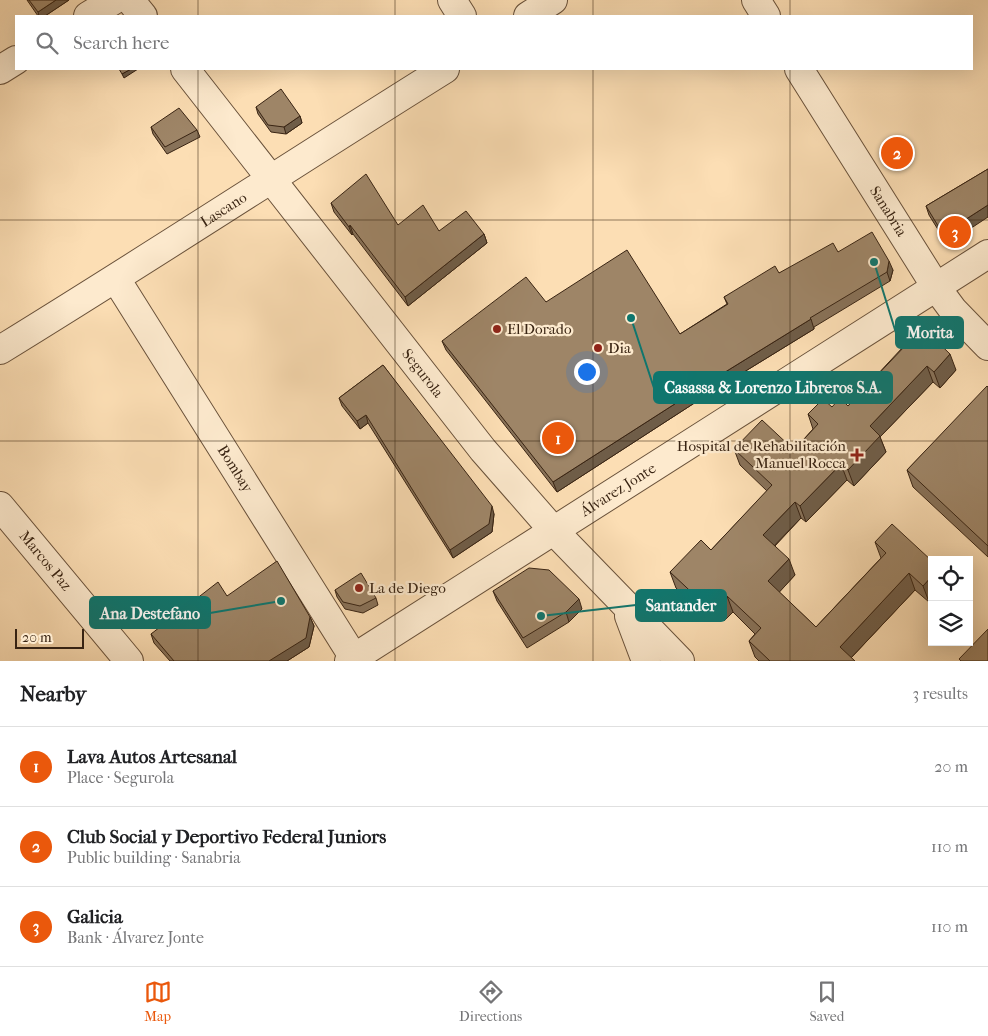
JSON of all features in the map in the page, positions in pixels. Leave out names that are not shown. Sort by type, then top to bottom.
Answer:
[{"type":"street","points":[[90,15],[114,0]]},
{"type":"street","points":[[130,0],[142,15]]},
{"type":"street","points":[[452,0],[461,15]]},
{"type":"street","points":[[530,15],[553,0]]},
{"type":"street","points":[[756,0],[765,15]]},
{"type":"street","points":[[0,70],[15,61]]},
{"type":"street","name":"Segurola","points":[[186,70],[483,450],[553,530],[680,661]]},
{"type":"street","name":"Lascano","points":[[0,350],[116,279],[271,178],[443,70]]},
{"type":"street","name":"Sanabria","points":[[800,70],[936,287],[953,310],[988,346]]},
{"type":"street","name":"Álvarez Jonte","points":[[352,660],[988,254]]},
{"type":"street","name":"Bombay","points":[[116,279],[352,660]]},
{"type":"street","name":"Marcos Paz","points":[[0,506],[129,661]]},
{"type":"street","points":[[624,603],[646,661]]},
{"type":"building","points":[[29,0],[56,0],[38,12]]},
{"type":"building","points":[[120,70],[129,70],[122,74]]},
{"type":"building","points":[[281,89],[300,116],[284,127],[268,125],[256,107]]},
{"type":"building","points":[[179,108],[197,130],[165,147],[151,127]]},
{"type":"building","points":[[988,169],[988,205],[943,234],[926,206]]},
{"type":"building","points":[[366,174],[398,225],[423,205],[439,231],[466,211],[484,234],[405,297],[331,203]]},
{"type":"building","points":[[872,232],[889,261],[887,272],[810,318],[553,482],[442,341],[526,277],[546,302],[627,250],[680,334],[728,304],[724,297],[775,266],[779,273],[833,243],[838,252]]},
{"type":"building","points":[[920,325],[950,354],[934,372],[927,366],[870,426],[880,436],[848,470],[841,464],[800,506],[795,502],[763,535],[789,559],[768,581],[816,627],[886,553],[875,542],[892,524],[928,557],[928,580],[923,586],[909,573],[840,647],[855,661],[770,661],[749,641],[761,628],[727,596],[718,605],[709,596],[702,602],[670,572],[701,540],[711,550],[772,485],[734,449],[762,420],[794,450],[818,424],[808,414],[823,399],[832,407],[840,398],[848,406],[905,346],[902,343]]},
{"type":"building","points":[[383,365],[492,506],[489,524],[450,550],[366,415],[357,421],[339,398]]},
{"type":"building","points":[[988,387],[988,546],[907,470]]},
{"type":"building","points":[[277,561],[310,617],[306,638],[269,661],[174,661],[151,634],[218,582],[227,596]]},
{"type":"building","points":[[529,568],[549,570],[579,599],[566,612],[523,638],[493,591]]},
{"type":"building","name":"La de Diego","points":[[361,573],[376,598],[360,606],[343,602],[335,590]]},
{"type":"building","points":[[988,629],[988,661],[961,661],[959,659]]},
{"type":"place","name":"Club Social y Deportivo Federal Juniors","points":[[897,153]]},
{"type":"place","name":"Galicia","points":[[955,232]]},
{"type":"place","name":"Morita","points":[[874,262]]},
{"type":"place","name":"Casassa & Lorenzo Libreros S.A.","points":[[631,318]]},
{"type":"place","name":"El Dorado","points":[[497,329]]},
{"type":"place","name":"Dia","points":[[598,348]]},
{"type":"place","name":"Lava Autos Artesanal","points":[[558,438]]},
{"type":"place","name":"Hospital de Rehabilitación Manuel Rocca","points":[[857,455]]},
{"type":"place","name":"La de Diego","points":[[359,588]]},
{"type":"place","name":"Ana Destefano","points":[[281,601]]},
{"type":"place","name":"Santander","points":[[541,616]]}]
